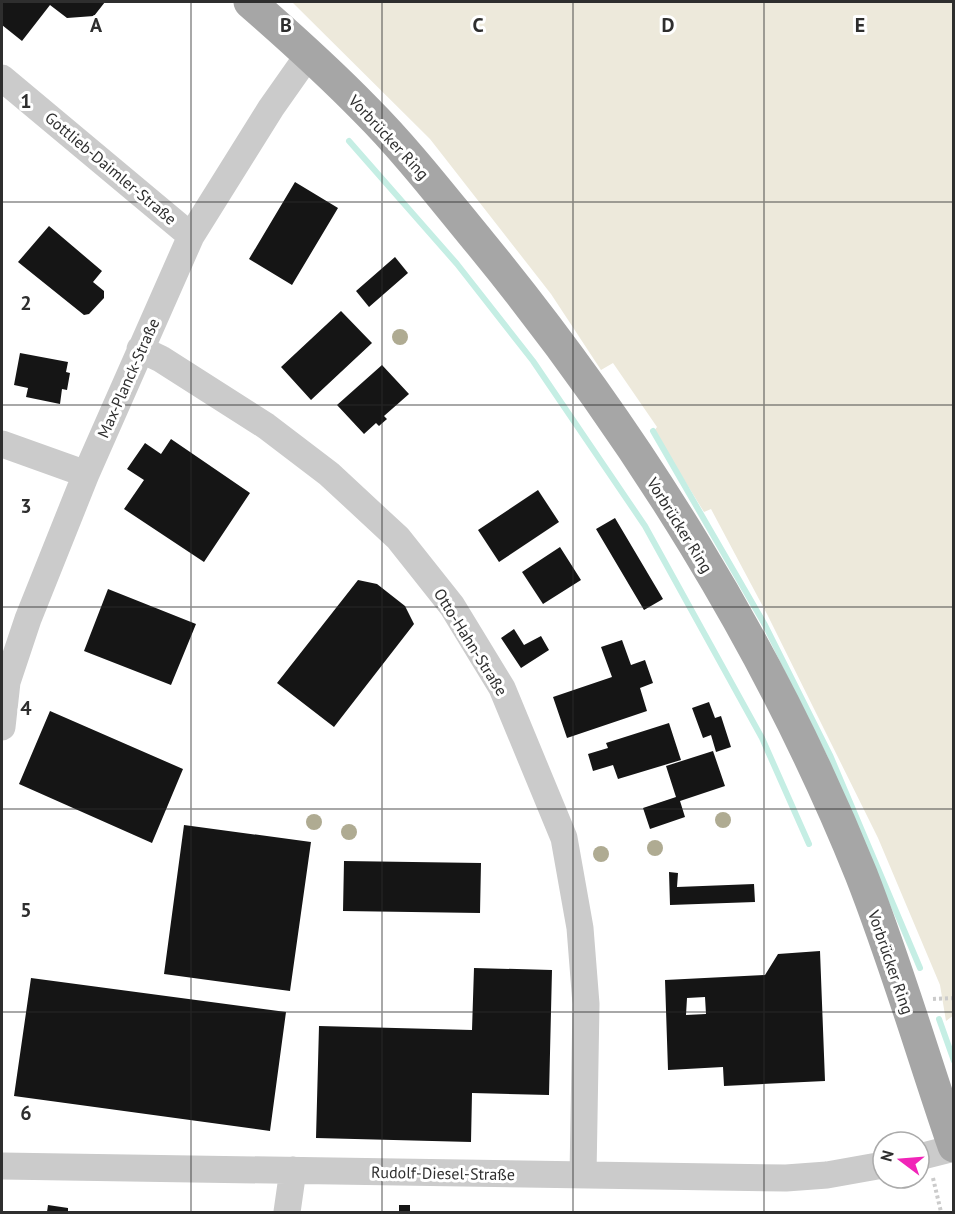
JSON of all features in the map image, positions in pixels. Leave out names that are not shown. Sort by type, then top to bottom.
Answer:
[{"type":"main road","name":"Vorbrücker Ring","points":[[250,2],[309,54],[413,160],[526,299],[594,392],[671,507],[750,641],[824,792],[861,875],[954,1147]]},
{"type":"street","name":"Max-Planck-Straße","points":[[2,727],[7,682],[28,619],[86,474],[191,236],[271,108],[309,54]]},
{"type":"street","name":"Gottlieb-Daimler-Straße","points":[[2,78],[191,236]]},
{"type":"street","name":"Otto-Hahn-Straße","points":[[140,349],[161,359],[266,426],[329,474],[398,538],[452,606],[502,688],[564,838],[580,928],[586,1004],[583,1175]]},
{"type":"street","points":[[2,444],[86,474]]},
{"type":"street","points":[[931,1154],[954,1147]]},
{"type":"street","name":"Rudolf-Diesel-Straße","points":[[2,1166],[786,1178],[871,1167]]},
{"type":"street","points":[[287,1212],[293,1170]]},
{"type":"path","points":[[935,1183],[941,1212]]},
{"type":"shaded area","points":[[292,2],[953,2],[954,1015],[946,1021],[940,985],[878,838],[767,614],[711,509],[704,512],[654,431],[657,427],[613,363],[601,370],[551,294],[430,139]]},
{"type":"building","points":[[2,2],[105,2],[94,16],[67,18],[50,5],[22,41],[2,25]]},
{"type":"building","points":[[295,182],[338,208],[292,285],[249,259]]},
{"type":"building","points":[[49,226],[102,271],[93,282],[104,291],[104,298],[89,314],[84,315],[18,262]]},
{"type":"building","points":[[395,257],[408,273],[369,307],[356,291]]},
{"type":"building","points":[[341,311],[372,343],[311,400],[281,367]]},
{"type":"building","points":[[20,353],[68,362],[66,372],[70,373],[67,390],[62,389],[60,404],[26,397],[28,388],[14,385]]},
{"type":"building","points":[[382,365],[409,394],[384,416],[387,419],[379,426],[376,423],[364,434],[337,405]]},
{"type":"building","points":[[171,439],[250,493],[204,562],[124,509],[144,480],[127,469],[145,443],[161,454]]},
{"type":"building","points":[[538,490],[559,522],[499,562],[478,530]]},
{"type":"building","points":[[615,518],[663,599],[644,610],[596,529]]},
{"type":"building","points":[[560,547],[581,580],[543,604],[522,572]]},
{"type":"building","points":[[358,580],[377,584],[405,606],[414,624],[334,727],[277,683]]},
{"type":"building","points":[[108,589],[196,624],[171,685],[84,651]]},
{"type":"building","points":[[514,629],[524,645],[541,636],[549,650],[521,668],[501,638]]},
{"type":"building","points":[[622,640],[631,665],[645,660],[653,683],[640,688],[647,711],[567,738],[553,697],[612,677],[601,647]]},
{"type":"building","points":[[709,702],[715,718],[721,716],[731,747],[716,752],[711,735],[703,738],[692,708]]},
{"type":"building","points":[[50,711],[183,769],[152,843],[19,784]]},
{"type":"building","points":[[669,723],[681,760],[618,779],[613,765],[593,771],[588,754],[608,748],[606,743]]},
{"type":"building","points":[[713,751],[725,786],[680,801],[685,817],[650,829],[643,808],[676,797],[666,766]]},
{"type":"building","points":[[184,825],[311,842],[290,991],[164,974]]},
{"type":"building","points":[[344,861],[481,863],[480,913],[343,911]]},
{"type":"building","points":[[669,872],[678,873],[677,887],[754,884],[755,902],[670,905]]},
{"type":"building","points":[[820,951],[825,1081],[724,1086],[723,1067],[668,1070],[665,980],[765,975],[778,954]],"holes":[[[705,997],[706,1014],[686,1015],[687,998]]]},
{"type":"building","points":[[474,968],[552,970],[549,1095],[472,1093],[471,1142],[316,1138],[319,1026],[472,1030]]},
{"type":"building","points":[[31,978],[286,1012],[270,1131],[14,1096]]},
{"type":"building","points":[[48,1205],[68,1208],[68,1212],[47,1212]]},
{"type":"building","points":[[399,1205],[410,1205],[410,1212],[399,1212]]},
{"type":"waterway","points":[[349,141],[457,264],[533,361],[645,526],[762,738],[809,844]]},
{"type":"waterway","points":[[653,431],[765,625],[830,755],[920,968]]},
{"type":"waterway","points":[[939,1019],[954,1061]]}]
